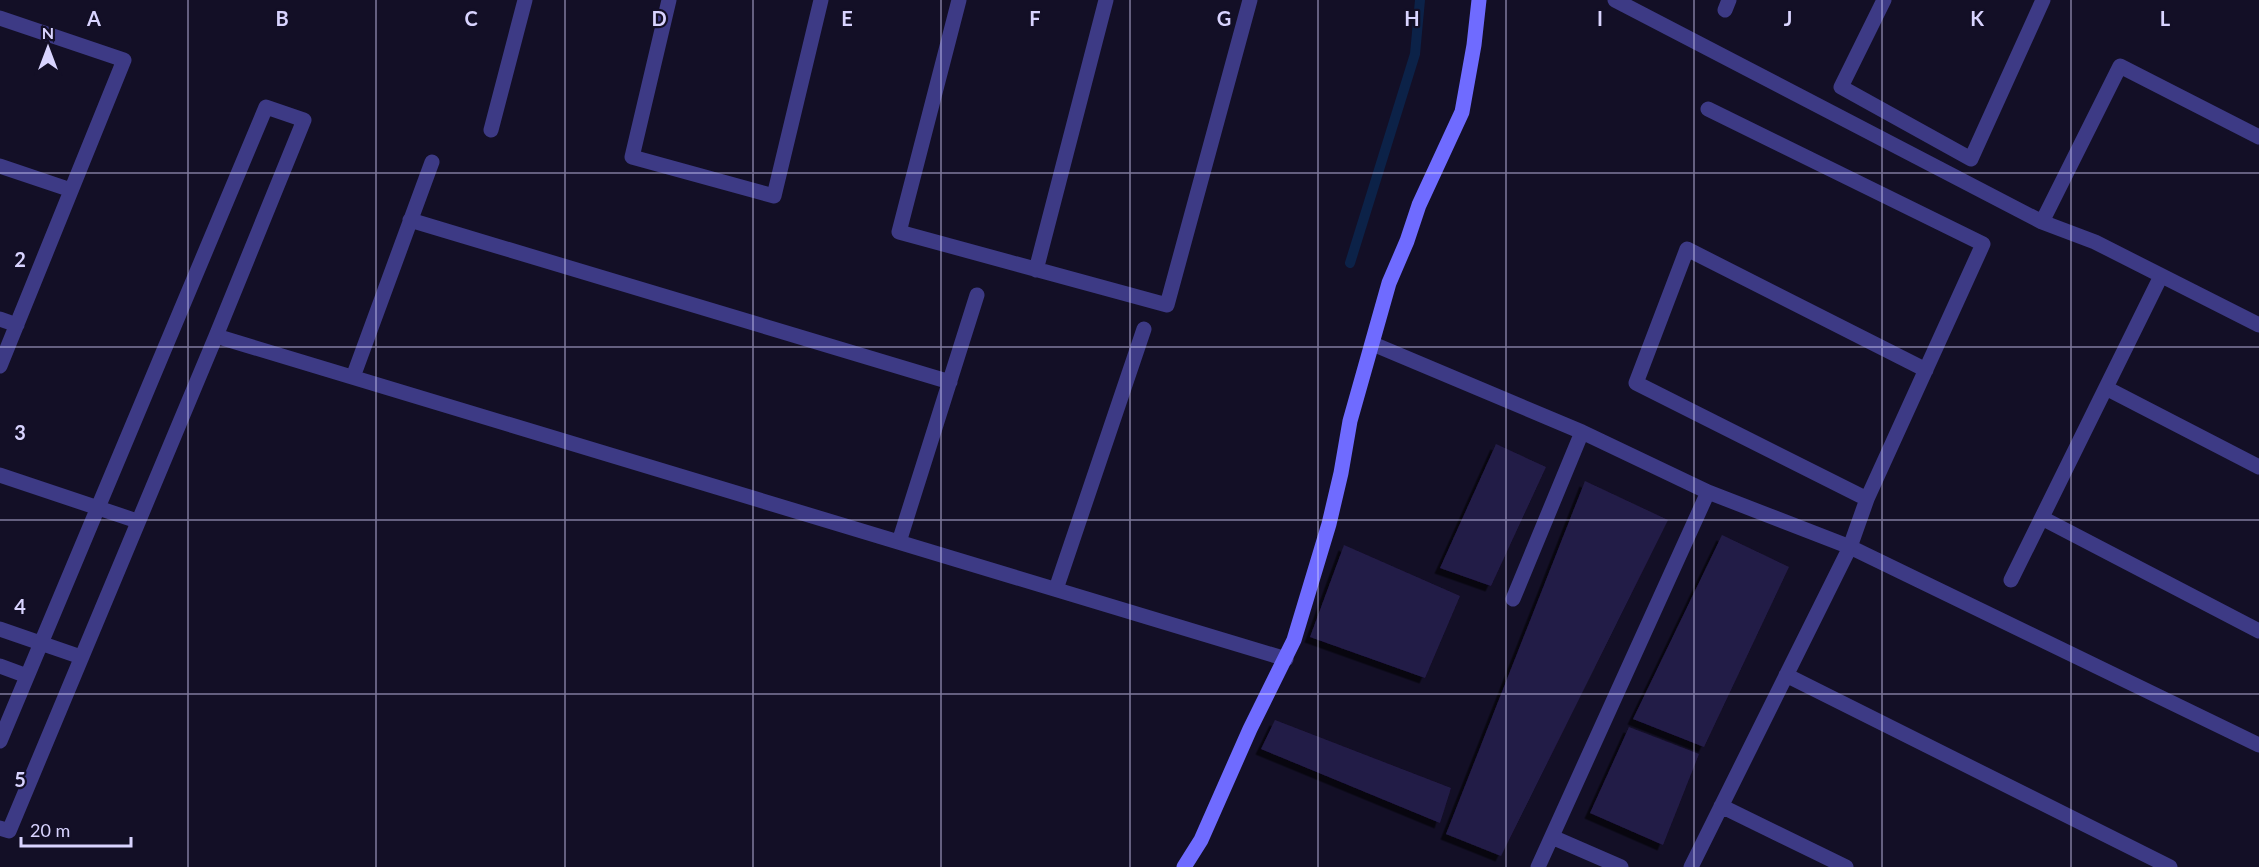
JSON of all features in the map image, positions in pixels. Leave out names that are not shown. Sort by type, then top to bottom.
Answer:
[{"type":"street","points":[[491,130],[525,0]]},
{"type":"street","points":[[669,0],[632,157],[774,196],[821,0]]},
{"type":"street","points":[[958,0],[899,232],[1167,305],[1250,0]]},
{"type":"street","points":[[1036,270],[1106,0]]},
{"type":"street","points":[[1184,867],[1201,840],[1250,729],[1286,659],[1329,524],[1350,421],[1389,283],[1407,242],[1419,205],[1462,112],[1474,45],[1479,0]]},
{"type":"street","points":[[1615,0],[2042,222],[2095,242],[2259,325]]},
{"type":"street","points":[[1884,0],[1841,87],[1971,159],[2043,0]]},
{"type":"street","points":[[0,18],[124,60],[0,366]]},
{"type":"street","points":[[2042,222],[2120,66],[2259,137]]},
{"type":"street","points":[[0,741],[266,107],[304,120],[9,831],[0,828]]},
{"type":"street","points":[[1691,867],[1850,547],[1867,499],[1983,244],[1708,109]]},
{"type":"street","points":[[353,377],[432,162]]},
{"type":"street","points":[[0,166],[71,190]]},
{"type":"street","points":[[410,220],[950,382]]},
{"type":"street","points":[[1867,499],[1636,383],[1687,249],[1926,370]]},
{"type":"street","points":[[2011,580],[2161,276]]},
{"type":"street","points":[[899,542],[977,295]]},
{"type":"street","points":[[0,319],[16,325]]},
{"type":"street","points":[[1056,590],[1144,329]]},
{"type":"street","points":[[216,336],[1286,659]]},
{"type":"street","points":[[1373,344],[1582,432],[1708,492],[1850,547],[2259,745]]},
{"type":"street","points":[[2106,388],[2259,467]]},
{"type":"street","points":[[1513,598],[1582,432]]},
{"type":"street","points":[[0,475],[137,521]]},
{"type":"street","points":[[1538,867],[1708,492]]},
{"type":"street","points":[[2042,518],[2259,631]]},
{"type":"street","points":[[0,629],[81,657]]},
{"type":"street","points":[[0,666],[27,676]]},
{"type":"street","points":[[1786,675],[2170,867]]},
{"type":"street","points":[[1721,806],[1846,867]]},
{"type":"street","points":[[1552,837],[1621,867]]},
{"type":"building","points":[[1496,444],[1546,467],[1491,586],[1440,568]]},
{"type":"building","points":[[1585,481],[1668,520],[1501,856],[1446,834]]},
{"type":"building","points":[[1722,535],[1789,567],[1704,747],[1633,719]]},
{"type":"building","points":[[1344,545],[1460,596],[1425,678],[1310,637]]},
{"type":"building","points":[[1275,720],[1451,788],[1440,823],[1261,749]]},
{"type":"building","points":[[1629,727],[1699,754],[1663,845],[1590,813]]},
{"type":"waterway","points":[[1350,263],[1415,54],[1420,0]]}]
